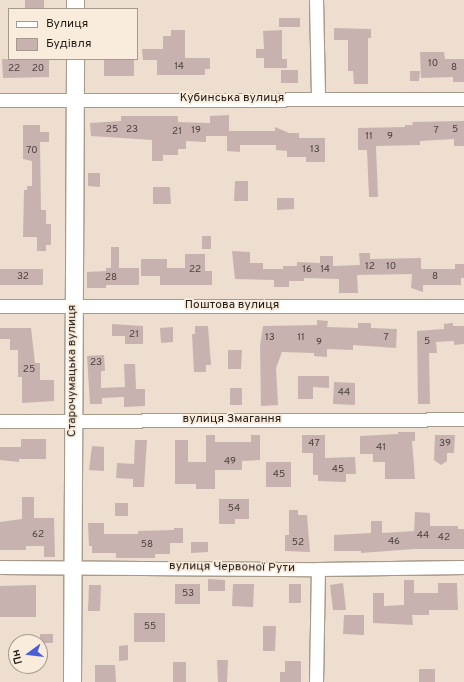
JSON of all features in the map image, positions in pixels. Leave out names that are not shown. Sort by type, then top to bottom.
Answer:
[{"type":"street","points":[[316,0],[318,99]]},
{"type":"street","name":"Старочумацька вулиця","points":[[72,682],[75,60]]},
{"type":"street","name":"Кубинська вулиця","points":[[0,100],[464,99]]},
{"type":"street","name":"Поштова вулиця","points":[[0,306],[464,306]]},
{"type":"street","name":"вулиця Змагання","points":[[0,421],[464,419]]},
{"type":"street","name":"вулиця Червоної Рути","points":[[0,567],[72,566],[318,569],[464,567]]},
{"type":"street","points":[[316,682],[318,569]]},
{"type":"building","points":[[25,0],[44,0],[44,8],[25,8]]},
{"type":"building","points":[[279,18],[300,18],[300,27],[279,27]]},
{"type":"building","points":[[334,28],[371,29],[371,38],[368,38],[368,84],[354,84],[353,71],[348,71],[348,40],[334,40]]},
{"type":"building","points":[[171,30],[185,30],[185,58],[210,58],[210,69],[205,69],[205,75],[157,75],[157,60],[143,60],[142,49],[163,49],[163,36],[171,36]]},
{"type":"building","points":[[282,30],[282,59],[287,59],[287,68],[264,68],[264,58],[256,58],[256,49],[264,49],[263,31]]},
{"type":"building","points":[[420,52],[444,52],[445,59],[464,59],[464,82],[453,82],[453,77],[421,78]]},
{"type":"building","points":[[2,59],[49,60],[49,77],[3,78]]},
{"type":"building","points":[[104,60],[134,60],[134,76],[104,76]]},
{"type":"building","points":[[281,70],[298,70],[298,83],[281,83]]},
{"type":"building","points":[[410,71],[420,71],[419,81],[410,81]]},
{"type":"building","points":[[229,115],[229,131],[275,131],[275,127],[289,133],[299,133],[299,138],[325,138],[325,162],[306,162],[306,157],[287,157],[287,151],[276,150],[276,145],[240,145],[240,152],[227,151],[227,136],[206,136],[206,142],[186,141],[186,149],[178,149],[178,155],[163,155],[163,161],[152,161],[152,140],[91,136],[90,123],[121,121],[121,116],[178,116],[178,122],[210,123],[210,116]]},
{"type":"building","points":[[464,121],[464,146],[454,146],[454,139],[420,141],[420,145],[376,146],[378,197],[369,197],[367,150],[358,150],[358,128],[405,127],[405,125],[413,125],[412,122]]},
{"type":"building","points":[[23,125],[40,125],[40,132],[49,132],[49,142],[40,142],[41,210],[46,210],[46,224],[51,224],[51,245],[46,245],[46,251],[37,251],[37,237],[23,237],[24,190],[27,190],[27,186],[32,186],[32,161],[23,159]]},
{"type":"building","points":[[88,173],[100,173],[100,187],[88,186]]},
{"type":"building","points":[[235,181],[248,181],[248,201],[234,201]]},
{"type":"building","points":[[153,187],[170,187],[171,204],[153,204]]},
{"type":"building","points":[[277,198],[294,198],[294,209],[277,210]]},
{"type":"building","points":[[202,236],[211,236],[211,249],[202,249]]},
{"type":"building","points":[[111,247],[119,247],[119,268],[139,268],[139,285],[106,285],[106,288],[87,288],[87,272],[106,271],[106,268],[111,268]]},
{"type":"building","points":[[232,251],[250,252],[250,263],[263,263],[263,269],[283,269],[283,266],[297,266],[297,262],[320,263],[320,256],[333,256],[333,266],[360,265],[359,253],[370,253],[370,259],[421,258],[421,269],[455,269],[455,264],[464,264],[464,278],[461,278],[461,285],[423,285],[423,292],[411,288],[412,274],[357,275],[358,293],[339,293],[339,279],[304,278],[304,281],[289,281],[289,287],[274,287],[274,280],[235,279]]},
{"type":"building","points":[[185,254],[205,254],[205,271],[212,271],[212,285],[160,285],[160,276],[141,276],[141,259],[167,259],[167,268],[185,268]]},
{"type":"building","points":[[0,269],[43,269],[43,285],[0,285]]},
{"type":"building","points":[[317,320],[328,321],[327,327],[358,328],[358,323],[371,323],[371,328],[397,329],[396,348],[353,345],[353,350],[327,349],[327,357],[314,356],[314,353],[282,352],[276,368],[278,405],[261,406],[260,346],[263,326],[317,325]]},
{"type":"building","points":[[453,323],[453,326],[464,326],[464,344],[454,345],[454,341],[436,342],[437,353],[429,353],[430,404],[418,404],[417,331],[444,329],[444,324]]},
{"type":"building","points":[[112,324],[143,326],[143,344],[125,344],[125,336],[112,336]]},
{"type":"building","points":[[195,326],[208,326],[211,365],[206,365],[206,372],[194,372],[192,334],[195,334]]},
{"type":"building","points":[[173,327],[173,342],[161,343],[160,328]]},
{"type":"building","points":[[0,328],[31,328],[35,363],[40,363],[40,380],[54,380],[54,401],[22,403],[22,377],[18,377],[18,350],[10,350],[10,339],[0,339]]},
{"type":"building","points":[[228,350],[242,350],[241,369],[228,369]]},
{"type":"building","points":[[104,355],[105,371],[101,371],[101,388],[125,387],[124,364],[135,364],[136,389],[145,389],[145,406],[124,407],[124,397],[102,398],[102,404],[90,404],[87,356]]},
{"type":"building","points":[[298,376],[329,376],[329,388],[313,387],[313,399],[298,399]]},
{"type":"building","points":[[334,382],[355,383],[355,405],[333,404]]},
{"type":"building","points":[[230,388],[242,388],[242,405],[230,405]]},
{"type":"building","points":[[398,432],[415,432],[415,441],[412,441],[415,479],[385,479],[385,462],[373,462],[373,454],[360,454],[360,436],[398,434]]},
{"type":"building","points":[[206,435],[215,435],[215,442],[251,442],[251,435],[260,435],[260,460],[242,461],[242,470],[215,470],[215,489],[196,489],[196,484],[175,484],[175,440],[188,440],[188,462],[206,462]]},
{"type":"building","points":[[302,435],[325,435],[325,458],[355,457],[356,474],[346,474],[346,482],[318,481],[318,475],[313,475],[313,453],[302,453]]},
{"type":"building","points":[[435,435],[455,435],[454,453],[447,453],[447,461],[441,465],[434,460]]},
{"type":"building","points":[[21,439],[46,439],[46,459],[19,459],[19,462],[0,460],[0,447],[21,447]]},
{"type":"building","points":[[135,440],[147,440],[144,487],[133,487],[133,479],[116,478],[117,463],[134,464]]},
{"type":"building","points":[[92,446],[104,447],[104,471],[89,470]]},
{"type":"building","points":[[266,462],[291,462],[291,487],[266,487]]},
{"type":"building","points":[[22,497],[34,497],[34,518],[54,518],[55,557],[44,557],[44,546],[26,546],[26,550],[0,550],[0,522],[22,519]]},
{"type":"building","points":[[219,499],[249,499],[249,519],[235,519],[235,524],[219,524]]},
{"type":"building","points":[[115,503],[128,503],[128,516],[115,516]]},
{"type":"building","points":[[289,510],[298,510],[298,515],[307,515],[310,552],[285,551],[285,535],[289,535]]},
{"type":"building","points":[[415,512],[430,513],[430,526],[458,526],[458,529],[464,529],[464,549],[414,549],[361,553],[361,551],[334,551],[334,535],[371,533],[371,521],[382,521],[382,533],[414,531]]},
{"type":"building","points":[[88,523],[104,523],[104,534],[138,534],[138,531],[174,530],[174,528],[183,528],[183,543],[170,543],[170,554],[155,554],[155,558],[116,558],[116,553],[92,553],[92,546],[89,546]]},
{"type":"building","points":[[191,542],[208,542],[208,552],[191,553]]},
{"type":"building","points":[[208,579],[225,580],[225,591],[208,591]]},
{"type":"building","points":[[404,580],[414,580],[414,593],[438,593],[438,583],[457,583],[458,610],[429,610],[429,615],[412,615],[413,625],[373,623],[373,593],[384,593],[384,606],[404,605]]},
{"type":"building","points":[[343,583],[346,610],[333,610],[330,585]]},
{"type":"building","points":[[175,584],[200,584],[200,604],[175,604]]},
{"type":"building","points":[[233,584],[254,584],[253,607],[232,606]]},
{"type":"building","points":[[289,584],[301,584],[301,603],[289,603]]},
{"type":"building","points":[[36,585],[36,617],[0,617],[0,586]]},
{"type":"building","points":[[89,585],[101,585],[100,611],[88,611]]},
{"type":"building","points":[[134,613],[165,613],[165,642],[134,642]]},
{"type":"building","points":[[344,615],[364,615],[364,635],[343,634]]},
{"type":"building","points":[[263,626],[276,626],[275,651],[263,651]]},
{"type":"building","points":[[48,634],[53,634],[53,643],[48,643]]},
{"type":"building","points":[[128,645],[128,660],[119,661],[119,646]]},
{"type":"building","points":[[217,660],[228,660],[227,682],[218,682]]},
{"type":"building","points":[[285,661],[301,661],[301,682],[280,682],[280,672],[285,672]]},
{"type":"building","points":[[173,662],[186,662],[186,682],[173,682]]},
{"type":"building","points":[[95,665],[115,665],[116,682],[95,682]]},
{"type":"building","points":[[419,669],[435,669],[435,682],[419,682]]}]
